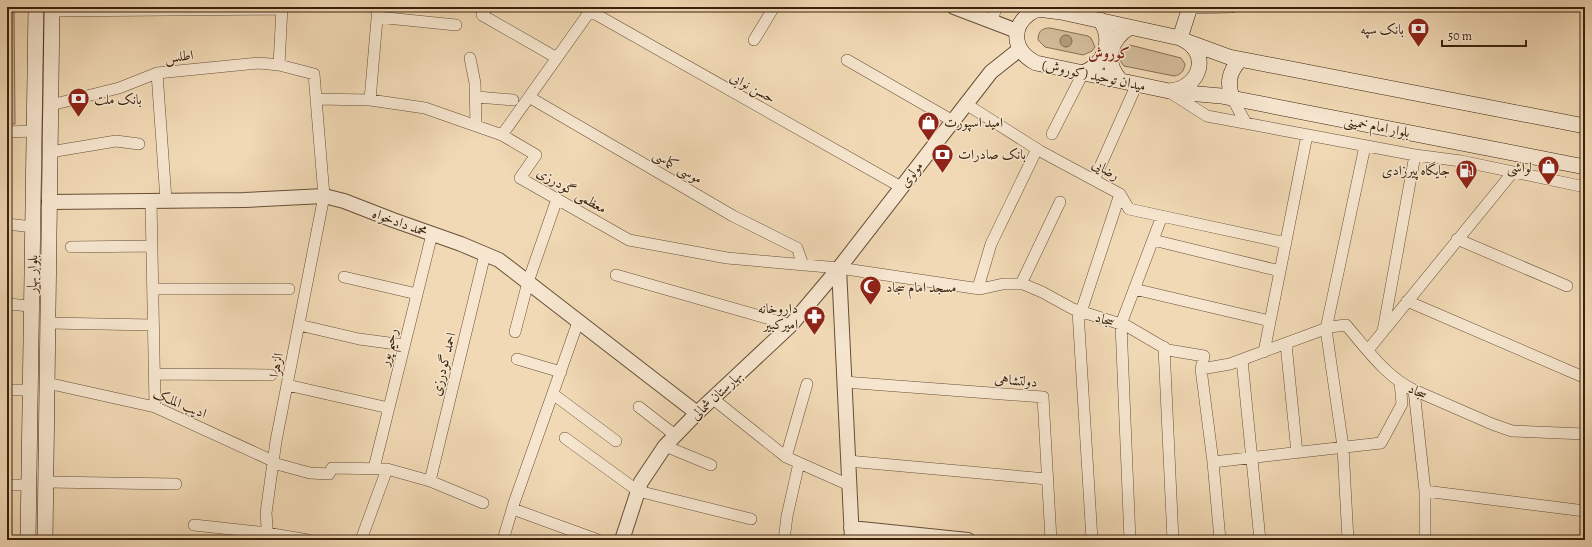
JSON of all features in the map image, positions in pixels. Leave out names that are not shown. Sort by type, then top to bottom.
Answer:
[{"type":"main road","name":"بلوار بهار","points":[[28,540],[36,7]]},
{"type":"main road","points":[[1020,49],[1017,31],[1023,18],[1038,9],[1051,8],[1184,40],[1240,60],[1585,126]]},
{"type":"main road","points":[[1184,40],[1190,8]]},
{"type":"main road","name":"بلوار بهار","points":[[45,540],[52,9]]},
{"type":"main road","points":[[1083,73],[1097,65],[1105,49],[1107,34],[1100,20]]},
{"type":"main road","points":[[1120,80],[1112,69],[1111,52],[1119,35],[1130,27]]},
{"type":"main road","name":"میدان توحید (کوروش)","points":[[1020,49],[1028,58],[1036,62],[1169,91],[1186,87],[1193,81],[1197,74],[1199,65],[1198,56],[1194,48],[1184,40]]},
{"type":"main road","points":[[1232,98],[1229,87],[1229,79],[1232,69],[1240,60]]},
{"type":"main road","points":[[35,67],[51,67]]},
{"type":"main road","name":"بلوار امام خمینی","points":[[1169,91],[1232,98],[1585,167]]},
{"type":"main road","points":[[29,454],[46,454]]},
{"type":"street","points":[[754,40],[774,7]]},
{"type":"street","points":[[954,7],[1017,31]]},
{"type":"street","points":[[992,22],[996,7]]},
{"type":"street","points":[[1190,8],[1232,7]]},
{"type":"street","points":[[52,9],[282,8],[279,65]]},
{"type":"street","points":[[502,135],[557,58],[589,9]]},
{"type":"street","name":"حسن نوابی","points":[[589,9],[901,187]]},
{"type":"street","points":[[485,11],[557,58]]},
{"type":"street","points":[[370,100],[377,12],[456,26]]},
{"type":"street","name":"مولوی","points":[[839,268],[991,72],[1020,49]]},
{"type":"street","points":[[470,58],[474,76],[476,97],[476,126]]},
{"type":"street","points":[[847,60],[953,121]]},
{"type":"street","name":"اطلس","points":[[51,105],[119,88],[157,73],[259,63],[279,65],[314,74]]},
{"type":"street","points":[[157,73],[166,200]]},
{"type":"street","points":[[1052,134],[1083,73]]},
{"type":"street","name":"الزهرا","points":[[268,536],[266,513],[273,462],[324,196],[314,74]]},
{"type":"street","points":[[1094,180],[1137,84]]},
{"type":"street","points":[[1169,91],[1207,116],[1415,155],[1461,160],[1585,187]]},
{"type":"street","points":[[476,97],[513,100]]},
{"type":"street","name":"موسی کماسی","points":[[529,97],[732,216],[797,248],[803,265]]},
{"type":"street","points":[[1232,98],[1246,123]]},
{"type":"street","name":"معظمی گودرزی","points":[[316,99],[370,100],[425,108],[502,135],[536,155],[520,178],[629,240],[727,258],[839,268]]},
{"type":"street","name":"رضایی","points":[[966,104],[1037,149],[1120,194],[1129,208],[1286,243]]},
{"type":"street","points":[[7,132],[34,131]]},
{"type":"street","points":[[1264,352],[1306,135]]},
{"type":"street","points":[[50,152],[116,141],[139,144]]},
{"type":"street","points":[[1348,540],[1343,448],[1326,329],[1365,146]]},
{"type":"street","points":[[978,288],[991,244],[1037,149]]},
{"type":"street","points":[[1383,331],[1415,155]]},
{"type":"street","points":[[1368,350],[1513,172]]},
{"type":"street","points":[[1092,540],[1080,311],[1120,194]]},
{"type":"street","name":"محمد دادخواه","points":[[50,202],[244,200],[324,196],[344,201],[498,260],[696,413]]},
{"type":"street","points":[[515,332],[528,282],[557,199]]},
{"type":"street","points":[[151,200],[155,407]]},
{"type":"street","points":[[1021,284],[1060,202]]},
{"type":"street","points":[[1130,540],[1121,324],[1162,216]]},
{"type":"street","points":[[7,224],[32,227]]},
{"type":"street","name":"رحیم پور","points":[[374,468],[432,234]]},
{"type":"street","points":[[1457,239],[1567,286]]},
{"type":"street","points":[[1153,240],[1280,271]]},
{"type":"street","points":[[71,247],[152,246]]},
{"type":"street","name":"احمد گودرزی","points":[[430,481],[485,254]]},
{"type":"street","points":[[839,268],[852,534],[968,540]]},
{"type":"street","name":"سجاد","points":[[839,268],[978,288],[1003,284],[1021,284],[1042,292],[1080,311],[1127,326],[1168,350],[1204,356],[1201,369],[1230,364],[1326,329],[1346,325],[1390,374],[1414,390],[1492,424],[1512,431],[1585,434]]},
{"type":"street","name":"بهارستان شمالی","points":[[622,540],[641,482],[665,446],[696,413],[791,324],[839,268]]},
{"type":"street","points":[[616,275],[791,324]]},
{"type":"street","points":[[344,277],[417,294]]},
{"type":"street","points":[[153,289],[289,289]]},
{"type":"street","points":[[1134,289],[1270,321]]},
{"type":"street","points":[[1407,301],[1581,376]]},
{"type":"street","points":[[7,304],[31,306]]},
{"type":"street","points":[[504,540],[513,509],[578,322]]},
{"type":"street","points":[[48,323],[153,325]]},
{"type":"street","points":[[299,325],[359,339],[404,345]]},
{"type":"street","points":[[1286,344],[1296,452]]},
{"type":"street","points":[[1164,347],[1172,540]]},
{"type":"street","points":[[517,359],[561,372]]},
{"type":"street","points":[[1242,360],[1253,457],[1260,540]]},
{"type":"street","points":[[1201,369],[1220,540]]},
{"type":"street","points":[[154,374],[271,375]]},
{"type":"street","name":"دولتشاهی","points":[[844,382],[1043,397],[1051,540]]},
{"type":"street","points":[[1212,462],[1381,443],[1402,404],[1400,382]]},
{"type":"street","name":"ادیب الملک","points":[[47,383],[155,407],[273,462],[310,473],[330,474],[332,468],[374,468]]},
{"type":"street","points":[[786,457],[807,384]]},
{"type":"street","points":[[287,385],[389,408]]},
{"type":"street","points":[[7,390],[30,390]]},
{"type":"street","points":[[1414,390],[1425,491],[1425,540]]},
{"type":"street","points":[[553,394],[616,441]]},
{"type":"street","points":[[712,398],[786,457],[849,485]]},
{"type":"street","points":[[639,407],[676,435]]},
{"type":"street","points":[[565,438],[638,491],[751,519]]},
{"type":"street","points":[[665,446],[711,465]]},
{"type":"street","points":[[848,461],[1047,479]]},
{"type":"street","points":[[784,540],[787,516],[799,463]]},
{"type":"street","points":[[374,468],[387,469],[430,481],[483,503]]},
{"type":"street","points":[[361,540],[387,469]]},
{"type":"street","points":[[46,482],[176,484]]},
{"type":"street","points":[[7,485],[29,485]]},
{"type":"street","points":[[1425,491],[1585,511]]},
{"type":"street","points":[[513,509],[598,540]]},
{"type":"street","points":[[194,525],[268,536],[308,540]]},
{"type":"shaded area","points":[[7,7],[14,7],[15,124],[7,124]]},
{"type":"shaded area","points":[[1050,28],[1088,36],[1091,38],[1095,47],[1092,51],[1083,55],[1045,47],[1038,40],[1039,34],[1043,29]]},
{"type":"shaded area","points":[[1064,35],[1068,35],[1072,41],[1068,47],[1064,47],[1060,43],[1060,39]]},
{"type":"shaded area","points":[[1130,45],[1181,58],[1185,64],[1184,69],[1180,74],[1174,76],[1124,66],[1119,56],[1120,51],[1121,49]]},
{"type":"place","name":"بانک سپه","points":[[1419,48]]},
{"type":"place","name":"بانک ملت","points":[[78,118]]},
{"type":"place","name":"امید اسپورت","points":[[928,142]]},
{"type":"place","name":"بانک صادرات","points":[[942,174]]},
{"type":"place","name":"لواشی","points":[[1548,186]]},
{"type":"place","name":"جایگاه پیرزادی","points":[[1466,190]]},
{"type":"place","name":"مسجد امام سجاد","points":[[871,306]]},
{"type":"place","name":"داروخانه امیرکبیر","points":[[814,336]]},
{"type":"district","name":"کوروش","points":[[1109,53]]}]
